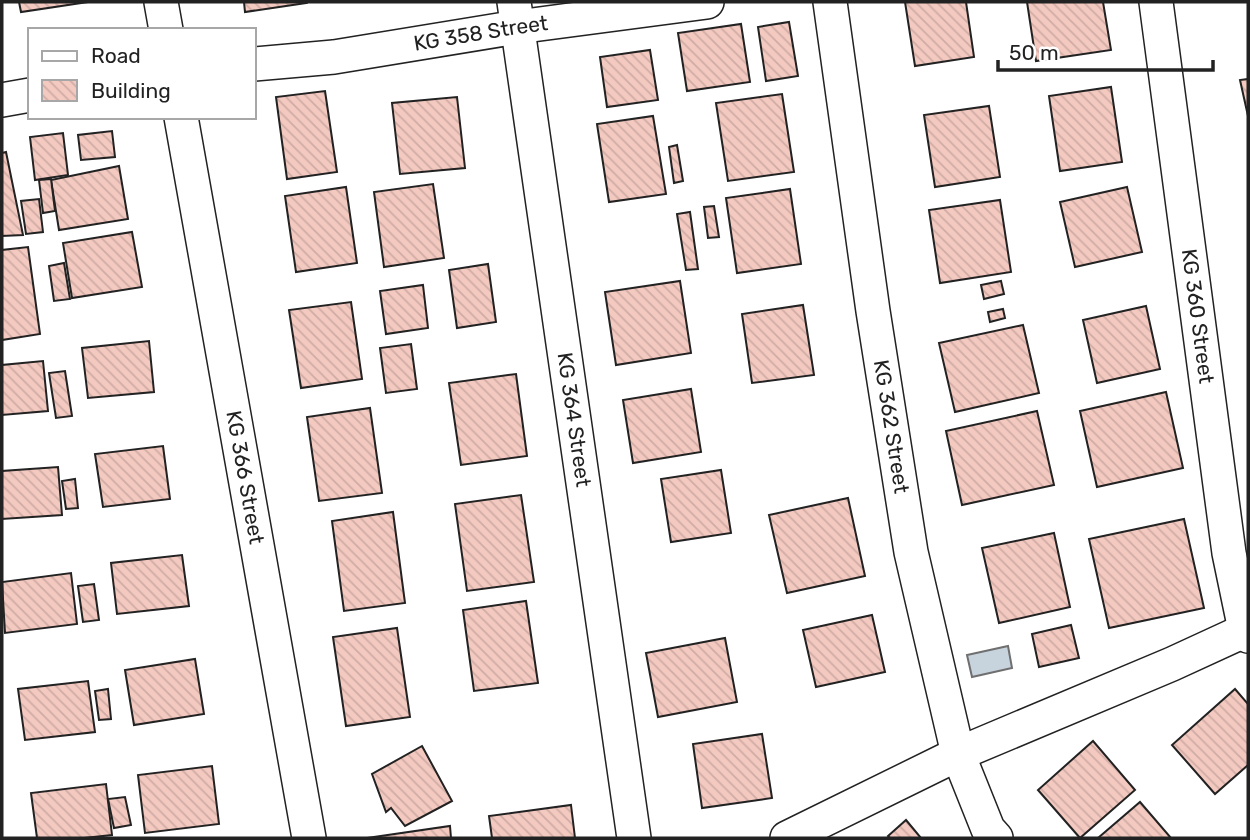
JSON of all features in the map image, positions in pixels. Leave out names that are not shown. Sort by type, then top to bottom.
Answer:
[{"type":"street","points":[[162,2],[166,28]]},
{"type":"street","name":"KG 358 Street","points":[[256,64],[334,57],[515,14],[707,2]]},
{"type":"street","name":"KG 362 Street","points":[[830,2],[873,311],[911,552],[958,754],[988,829],[996,838]]},
{"type":"street","name":"KG 360 Street","points":[[1156,2],[1228,540],[1247,632]]},
{"type":"street","name":"KG 364 Street","points":[[515,14],[634,838]]},
{"type":"street","points":[[2,100],[28,95]]},
{"type":"street","name":"KG 366 Street","points":[[181,119],[309,838]]},
{"type":"street","points":[[787,838],[958,754],[1247,632]]},
{"type":"shaded area","points":[[1008,646],[1012,668],[972,677],[967,655]]},
{"type":"building","points":[[19,2],[88,2],[21,12]]},
{"type":"building","points":[[244,2],[305,2],[306,3],[245,12]]},
{"type":"building","points":[[905,2],[966,2],[974,57],[915,66]]},
{"type":"building","points":[[1027,2],[1103,2],[1111,50],[1036,61]]},
{"type":"building","points":[[789,22],[798,76],[766,81],[758,27]]},
{"type":"building","points":[[741,24],[750,82],[687,91],[678,33]]},
{"type":"building","points":[[650,50],[658,100],[607,107],[600,57]]},
{"type":"building","points":[[1248,79],[1248,116],[1240,80]]},
{"type":"building","points":[[1111,87],[1122,162],[1060,171],[1049,96]]},
{"type":"building","points":[[325,91],[337,172],[287,179],[276,97]]},
{"type":"building","points":[[782,94],[794,172],[728,181],[716,103]]},
{"type":"building","points":[[457,97],[465,168],[400,174],[392,103]]},
{"type":"building","points":[[989,106],[1000,177],[935,187],[924,115]]},
{"type":"building","points":[[653,116],[666,194],[609,202],[597,124]]},
{"type":"building","points":[[112,131],[115,157],[81,160],[78,135]]},
{"type":"building","points":[[63,133],[68,175],[35,180],[30,137]]},
{"type":"building","points":[[677,145],[683,181],[674,183],[669,147]]},
{"type":"building","points":[[6,152],[23,235],[2,236],[2,153]]},
{"type":"building","points":[[119,166],[128,219],[59,230],[51,180]]},
{"type":"building","points":[[51,179],[55,211],[43,213],[39,180]]},
{"type":"building","points":[[433,184],[444,258],[384,267],[374,192]]},
{"type":"building","points":[[346,187],[357,263],[296,272],[285,196]]},
{"type":"building","points":[[1127,187],[1142,252],[1075,267],[1060,202]]},
{"type":"building","points":[[790,189],[801,264],[737,273],[726,198]]},
{"type":"building","points":[[39,199],[43,232],[26,234],[21,201]]},
{"type":"building","points":[[1000,200],[1011,272],[940,283],[929,210]]},
{"type":"building","points":[[714,206],[719,237],[708,238],[704,207]]},
{"type":"building","points":[[690,212],[698,269],[686,270],[677,214]]},
{"type":"building","points":[[132,232],[142,287],[72,298],[63,243]]},
{"type":"building","points":[[28,247],[40,334],[2,340],[2,250]]},
{"type":"building","points":[[64,263],[70,299],[54,301],[49,266]]},
{"type":"building","points":[[488,264],[496,322],[457,328],[449,270]]},
{"type":"building","points":[[680,281],[691,353],[616,365],[605,292]]},
{"type":"building","points":[[1001,281],[1004,294],[984,299],[981,285]]},
{"type":"building","points":[[423,285],[428,328],[386,334],[380,291]]},
{"type":"building","points":[[351,302],[362,379],[301,388],[289,310]]},
{"type":"building","points":[[803,305],[814,375],[752,383],[742,314]]},
{"type":"building","points":[[1146,306],[1160,369],[1097,383],[1083,320]]},
{"type":"building","points":[[1003,309],[1005,318],[990,322],[988,312]]},
{"type":"building","points":[[1023,325],[1039,393],[955,412],[939,343]]},
{"type":"building","points":[[149,341],[154,392],[88,398],[82,348]]},
{"type":"building","points":[[411,344],[417,389],[386,393],[380,348]]},
{"type":"building","points":[[43,361],[48,411],[2,415],[2,365]]},
{"type":"building","points":[[65,371],[72,416],[56,418],[49,373]]},
{"type":"building","points":[[516,374],[527,456],[461,465],[449,383]]},
{"type":"building","points":[[691,389],[701,452],[633,463],[623,400]]},
{"type":"building","points":[[1166,392],[1183,468],[1097,487],[1080,411]]},
{"type":"building","points":[[370,408],[382,493],[319,501],[307,417]]},
{"type":"building","points":[[1037,411],[1054,485],[962,505],[946,431]]},
{"type":"building","points":[[163,446],[170,499],[103,507],[95,454]]},
{"type":"building","points":[[58,467],[62,515],[2,519],[2,471]]},
{"type":"building","points":[[721,470],[731,533],[671,542],[661,479]]},
{"type":"building","points":[[75,479],[78,508],[66,509],[62,481]]},
{"type":"building","points":[[521,495],[534,582],[467,591],[455,504]]},
{"type":"building","points":[[848,498],[865,576],[787,593],[769,515]]},
{"type":"building","points":[[393,512],[405,603],[344,611],[332,521]]},
{"type":"building","points":[[1184,519],[1204,608],[1109,628],[1089,539]]},
{"type":"building","points":[[1054,533],[1070,607],[999,623],[982,548]]},
{"type":"building","points":[[182,555],[189,606],[117,614],[111,563]]},
{"type":"building","points":[[71,573],[77,624],[5,633],[2,582]]},
{"type":"building","points":[[94,584],[99,620],[83,622],[78,586]]},
{"type":"building","points":[[526,601],[538,683],[474,691],[463,610]]},
{"type":"building","points":[[872,615],[885,672],[816,687],[803,630]]},
{"type":"building","points":[[1071,625],[1079,658],[1039,667],[1032,634]]},
{"type":"building","points":[[397,628],[410,717],[346,726],[333,637]]},
{"type":"building","points":[[725,638],[737,702],[658,717],[646,653]]},
{"type":"building","points":[[195,659],[204,714],[134,725],[125,670]]},
{"type":"building","points":[[88,681],[95,732],[25,740],[18,689]]},
{"type":"building","points":[[108,689],[111,719],[99,720],[95,691]]},
{"type":"building","points":[[1235,689],[1248,704],[1248,765],[1215,794],[1172,745]]},
{"type":"building","points":[[762,734],[772,798],[702,808],[693,744]]},
{"type":"building","points":[[1093,741],[1135,790],[1080,838],[1038,790]]},
{"type":"building","points":[[422,746],[452,801],[405,826],[391,808],[386,812],[372,774]]},
{"type":"building","points":[[212,766],[219,824],[145,833],[138,775]]},
{"type":"building","points":[[106,784],[112,835],[37,838],[31,793]]},
{"type":"building","points":[[125,797],[131,825],[114,828],[108,799]]},
{"type":"building","points":[[1140,802],[1171,838],[1098,838]]},
{"type":"building","points":[[571,805],[575,838],[492,838],[489,816]]},
{"type":"building","points":[[906,820],[921,838],[888,836]]},
{"type":"building","points":[[450,826],[451,838],[367,838]]}]
